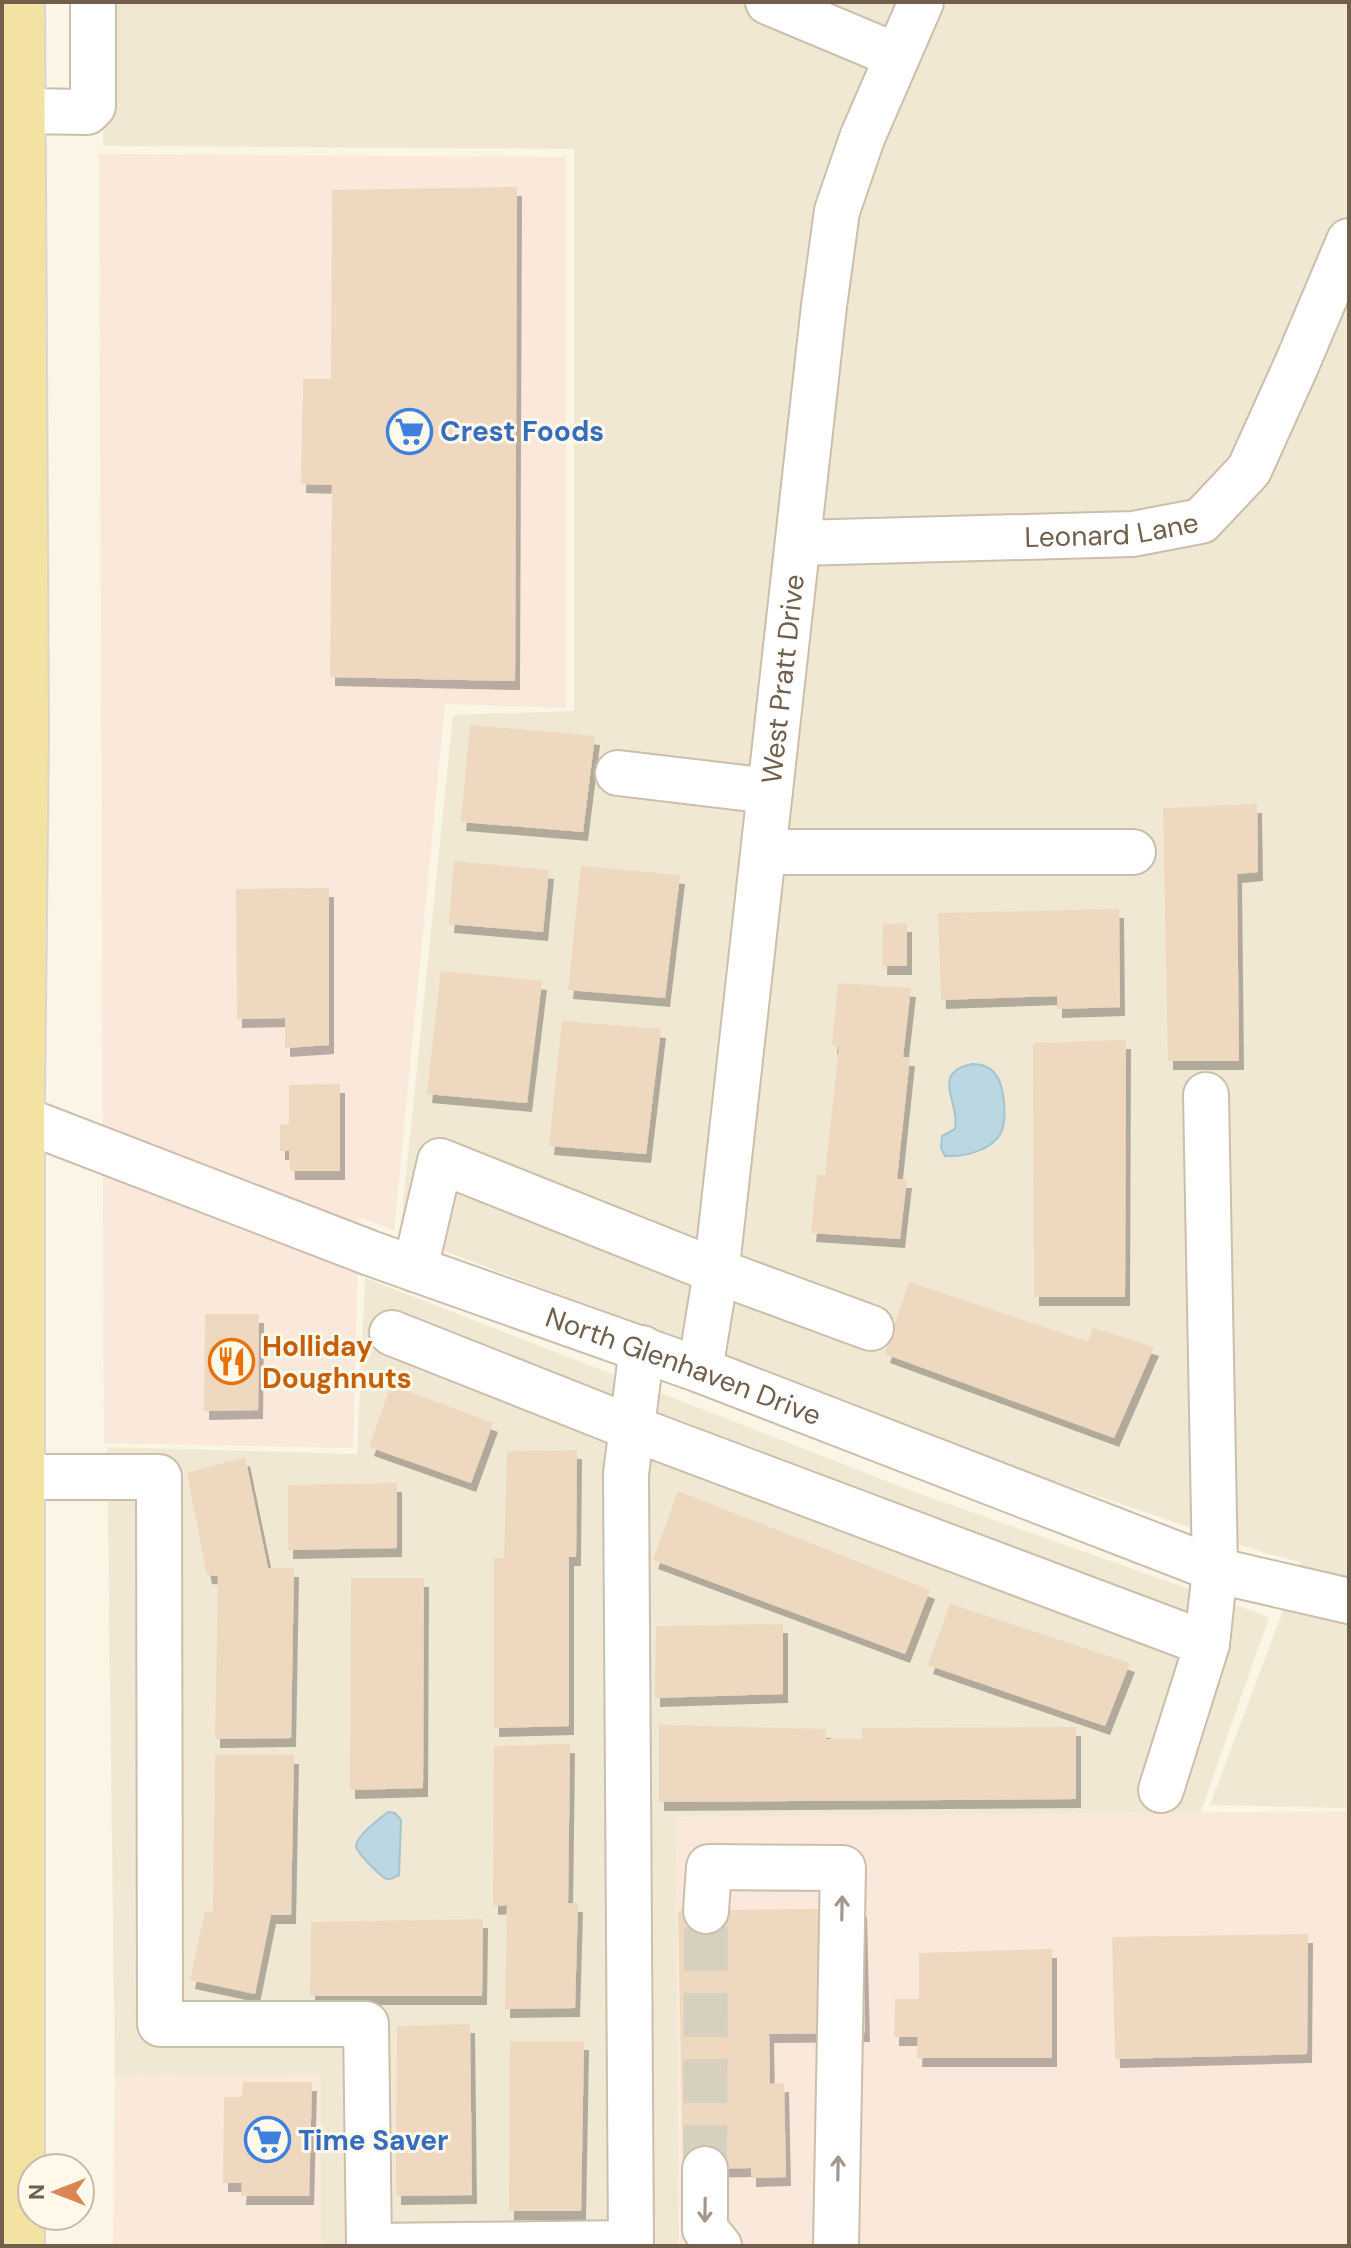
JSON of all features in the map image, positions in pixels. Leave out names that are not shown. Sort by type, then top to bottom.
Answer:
[{"type":"main road","points":[[22,2],[14,684],[22,1119],[13,1401],[23,1477],[12,1582],[12,1949],[22,2246]]},
{"type":"street","points":[[22,111],[87,112],[93,106],[93,2]]},
{"type":"street","points":[[768,2],[897,56]]},
{"type":"street","name":"West Pratt Drive","points":[[700,1370],[716,1271],[837,211],[862,138],[921,2]]},
{"type":"street","name":"Leonard Lane","points":[[798,543],[1133,534],[1201,521],[1249,470],[1349,241]]},
{"type":"street","points":[[618,773],[770,791]]},
{"type":"street","points":[[764,852],[1133,852]]},
{"type":"street","points":[[1161,1790],[1207,1644],[1215,1569],[1206,1095]]},
{"type":"street","name":"North Glenhaven Drive","points":[[22,1119],[415,1269],[642,1348],[1215,1569],[1349,1601]]},
{"type":"street","points":[[415,1269],[440,1161],[716,1271],[871,1328]]},
{"type":"street","points":[[392,1333],[632,1428],[1207,1644]]},
{"type":"street","points":[[23,1477],[159,1477],[160,2024],[366,2024],[369,2246],[631,2245],[626,1474],[642,1348]]},
{"type":"street","points":[[706,1911],[709,1867],[843,1868],[836,2246]]},
{"type":"street","points":[[705,2169],[705,2229],[719,2246]]},
{"type":"shaded area","points":[[107,2],[1349,2],[1349,1808],[1210,1805],[1301,1562],[1265,1553],[992,1460],[400,1234],[453,715],[574,711],[574,149],[103,146]]},
{"type":"shaded area","points":[[99,154],[566,157],[566,708],[445,704],[394,1231],[359,1217],[353,1448],[104,1443]]},
{"type":"shaded area","points":[[365,1278],[912,1491],[1269,1617],[1199,1817],[676,1817],[679,2246],[321,2246],[321,2075],[115,2076],[107,1447],[357,1454]]},
{"type":"shaded area","points":[[1349,1811],[1349,2246],[680,2246],[676,1817]]},
{"type":"shaded area","points":[[321,2075],[321,2246],[113,2246],[115,2076]]},
{"type":"water","points":[[972,1064],[992,1070],[999,1081],[1004,1106],[1001,1133],[984,1148],[968,1154],[945,1156],[941,1148],[942,1136],[955,1129],[956,1119],[949,1082],[959,1068]]},
{"type":"water","points":[[388,1812],[395,1813],[401,1820],[399,1875],[389,1879],[369,1864],[356,1846],[364,1832]]},
{"type":"building","name":"Crest Foods","points":[[517,187],[515,681],[330,677],[332,485],[301,484],[303,379],[331,379],[332,190]]},
{"type":"building","points":[[470,725],[595,736],[583,832],[461,822]]},
{"type":"building","points":[[1257,804],[1258,872],[1237,874],[1239,1061],[1168,1061],[1163,808]]},
{"type":"building","points":[[454,861],[549,870],[543,932],[449,924]]},
{"type":"building","points":[[581,866],[680,875],[665,998],[568,990]]},
{"type":"building","points":[[329,888],[329,1045],[285,1048],[285,1018],[237,1019],[236,889]]},
{"type":"building","points":[[1119,909],[1120,1007],[1057,1009],[1057,996],[941,1000],[938,913]]},
{"type":"building","points":[[907,923],[907,966],[882,966],[883,924]]},
{"type":"building","points":[[441,971],[542,981],[527,1103],[427,1094]]},
{"type":"building","points":[[838,983],[911,988],[903,1057],[910,1057],[897,1179],[907,1179],[900,1239],[811,1233],[817,1175],[825,1175],[839,1047],[832,1045]]},
{"type":"building","points":[[562,1021],[661,1029],[646,1154],[549,1146]]},
{"type":"building","points":[[1126,1040],[1125,1297],[1034,1297],[1033,1043]]},
{"type":"building","points":[[340,1084],[340,1171],[290,1171],[289,1151],[280,1151],[280,1125],[289,1124],[289,1085]]},
{"type":"building","points":[[909,1282],[1088,1342],[1093,1328],[1154,1347],[1114,1438],[885,1354]]},
{"type":"building","name":"Holliday Doughnuts","points":[[205,1314],[259,1314],[258,1410],[204,1411]]},
{"type":"building","points":[[391,1385],[493,1423],[471,1483],[369,1447]]},
{"type":"building","points":[[577,1450],[576,1557],[569,1557],[569,1726],[494,1728],[494,1558],[504,1558],[507,1451]]},
{"type":"building","points":[[245,1457],[268,1568],[294,1568],[291,1738],[215,1739],[218,1576],[207,1575],[187,1473]]},
{"type":"building","points":[[397,1483],[397,1548],[288,1550],[288,1485]]},
{"type":"building","points":[[678,1491],[930,1590],[905,1654],[653,1560]]},
{"type":"building","points":[[351,1578],[424,1578],[423,1788],[350,1790]]},
{"type":"building","points":[[950,1604],[1130,1663],[1105,1726],[928,1665]]},
{"type":"building","points":[[783,1624],[783,1694],[655,1698],[656,1626]]},
{"type":"building","points":[[659,1725],[826,1729],[826,1739],[862,1739],[862,1728],[1076,1727],[1076,1799],[659,1802]]},
{"type":"building","points":[[570,1744],[568,1903],[578,1903],[575,2008],[505,2009],[507,1905],[493,1906],[494,1746]]},
{"type":"building","points":[[215,1755],[294,1755],[291,1915],[271,1915],[255,1994],[190,1980],[205,1911],[213,1912]]},
{"type":"building","points":[[862,1908],[865,2033],[769,2034],[770,2084],[784,2083],[786,2177],[751,2178],[751,2168],[683,2169],[678,1911]]},
{"type":"building","points":[[483,1919],[482,1996],[310,1996],[311,1922]]},
{"type":"building","points":[[1308,1934],[1307,2054],[1115,2059],[1112,1937]]},
{"type":"building","points":[[1052,1949],[1052,2058],[917,2058],[918,2037],[894,2037],[895,1999],[919,1999],[919,1953]]},
{"type":"building","points":[[470,2024],[472,2195],[396,2196],[397,2026]]},
{"type":"building","points":[[510,2041],[584,2041],[581,2211],[509,2211]]},
{"type":"building","name":"Time Saver","points":[[243,2082],[312,2082],[309,2196],[241,2196],[242,2183],[223,2183],[224,2097],[242,2097]]},
{"type":"tunnel","points":[[705,2169],[706,1911]]},
{"type":"place","name":"Crest Foods","points":[[409,431]]},
{"type":"place","name":"Holliday Doughnuts","points":[[231,1362]]},
{"type":"place","name":"Time Saver","points":[[267,2140]]}]
